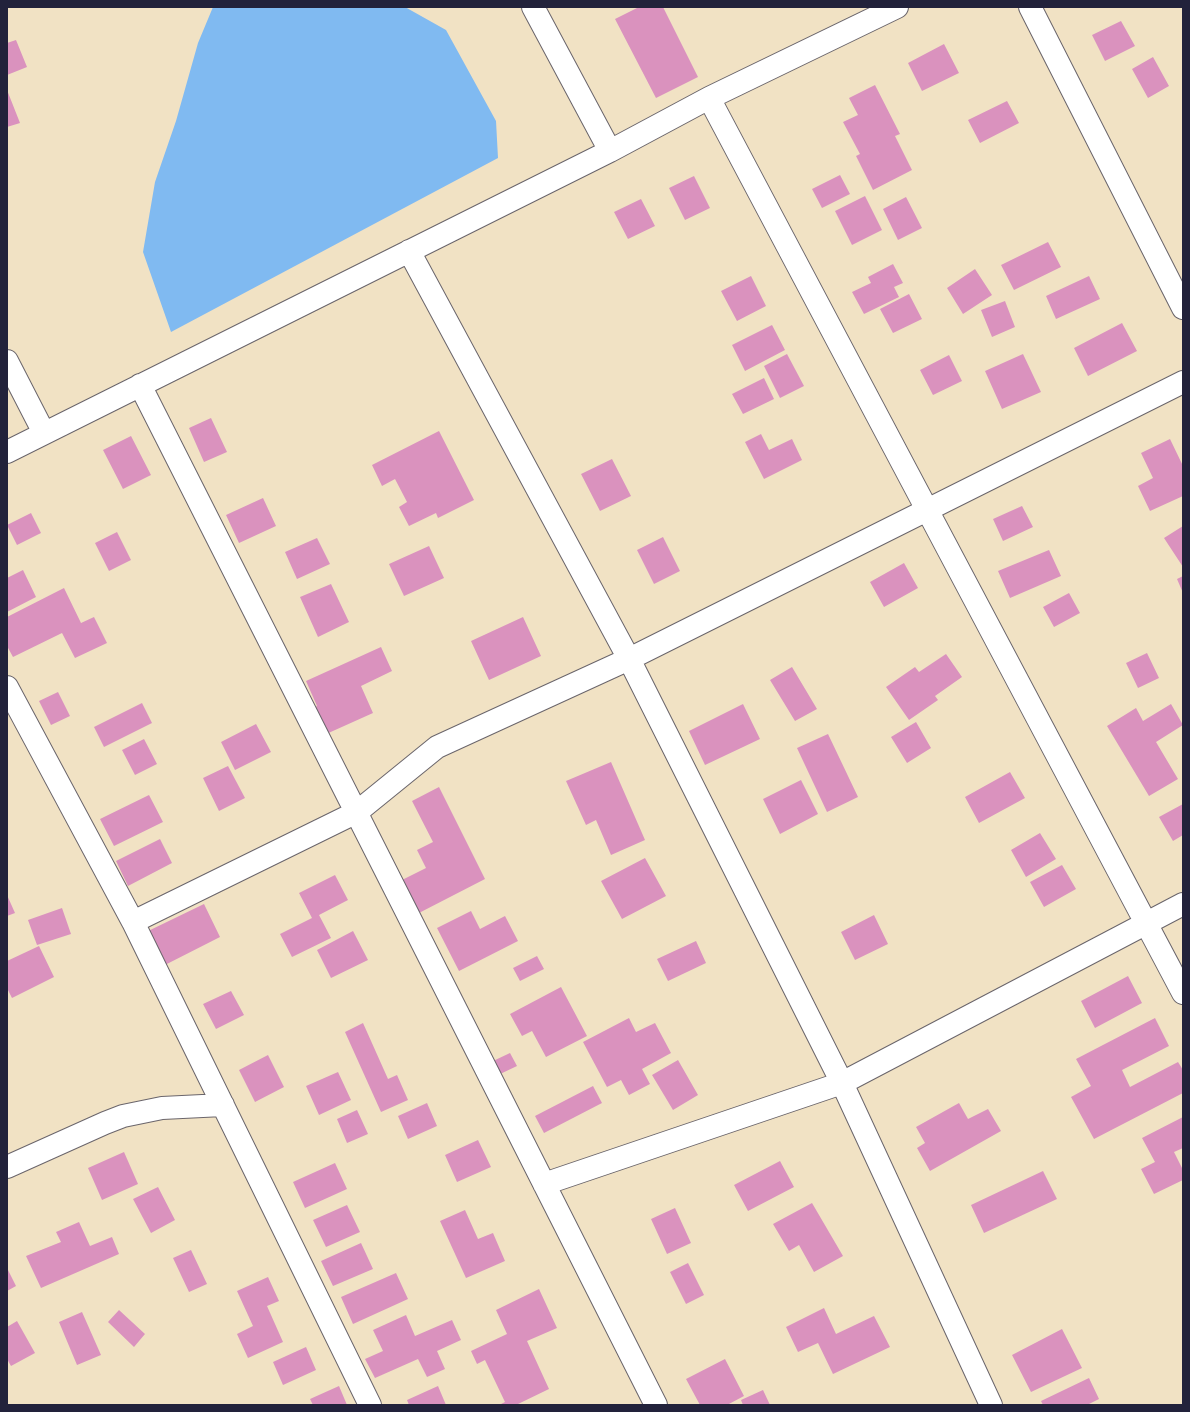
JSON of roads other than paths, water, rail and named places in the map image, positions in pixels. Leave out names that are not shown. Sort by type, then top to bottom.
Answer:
[{"type":"street","points":[[533,7],[610,151]]},
{"type":"street","points":[[7,452],[610,151],[709,98],[897,7]]},
{"type":"street","points":[[1030,7],[1183,308]]},
{"type":"street","points":[[709,98],[1183,993]]},
{"type":"street","points":[[409,252],[629,659],[842,1083],[990,1405]]},
{"type":"street","points":[[7,361],[44,433]]},
{"type":"street","points":[[133,922],[357,812],[436,747],[629,659],[1183,382]]},
{"type":"street","points":[[140,385],[656,1405]]},
{"type":"street","points":[[7,687],[133,922],[370,1405]]},
{"type":"street","points":[[544,1184],[842,1083],[1183,904]]},
{"type":"street","points":[[7,1167],[123,1116],[162,1108],[223,1105]]},
{"type":"water","points":[[213,7],[405,7],[446,30],[496,121],[498,158],[171,332],[143,252],[155,182],[176,121],[198,43]]}]
